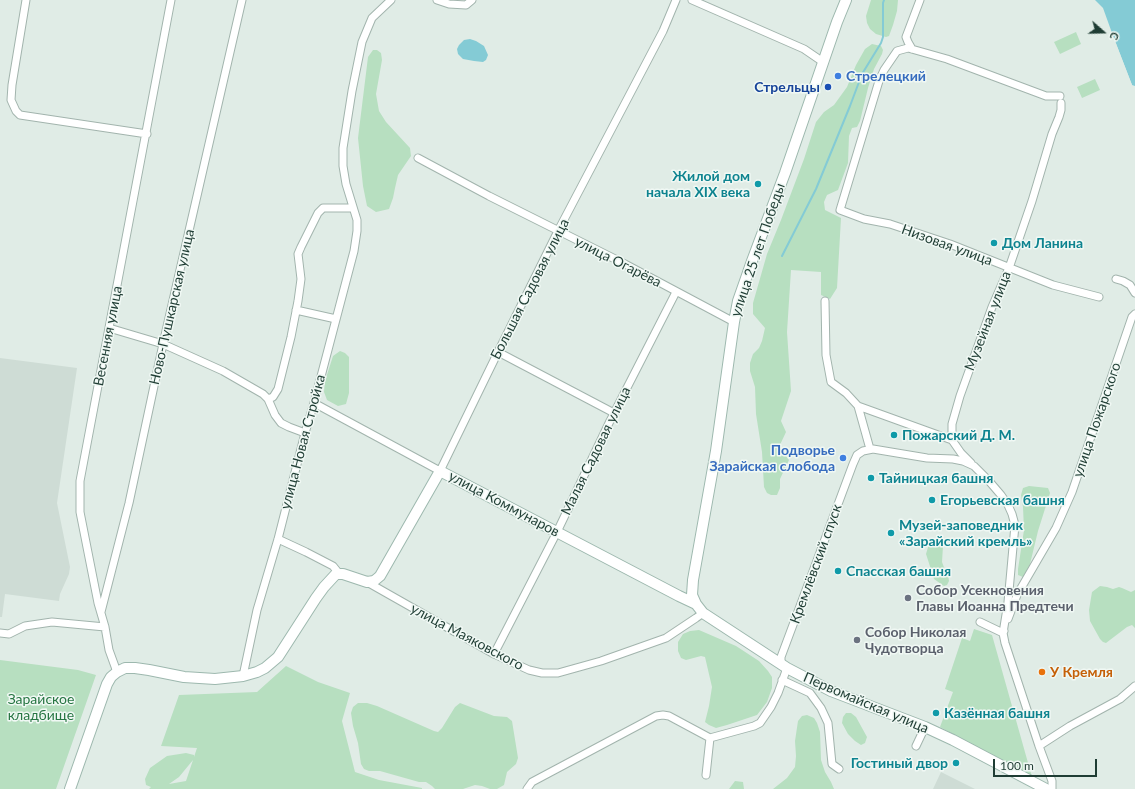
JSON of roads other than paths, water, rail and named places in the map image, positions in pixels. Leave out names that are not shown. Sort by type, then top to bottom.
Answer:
[{"type":"main road","name":"улица 25 лет Победы","points":[[696,604],[692,595],[693,580],[714,458],[738,301],[785,173],[845,1]]},
{"type":"main road","name":"улица Коммунаров","points":[[440,471],[696,604]]},
{"type":"main road","name":"Большая Садовая улица","points":[[367,582],[374,581],[380,576],[440,471]]},
{"type":"main road","points":[[70,789],[111,676],[125,668],[149,670],[184,677],[215,679],[243,676],[258,672],[278,657],[316,598],[336,574],[343,574],[367,582]]},
{"type":"main road","name":"Первомайская улица","points":[[696,604],[703,613],[784,667],[831,691],[925,727],[960,743],[1046,789]]},
{"type":"street","points":[[26,0],[12,85],[11,100],[16,112],[20,115],[147,134]]},
{"type":"street","name":"Весенняя улица","points":[[117,672],[109,650],[105,627],[98,603],[80,512],[80,481],[147,134],[171,0]]},
{"type":"street","name":"Ново-Пушкарская улица","points":[[101,613],[129,503],[163,344],[242,0]]},
{"type":"street","name":"улица Новая Стройка","points":[[243,676],[257,610],[278,539],[354,251],[357,220],[346,184],[343,166],[343,148],[362,42],[372,18],[391,0]]},
{"type":"street","points":[[437,0],[449,4],[466,5],[472,0]]},
{"type":"street","name":"Большая Садовая улица","points":[[440,471],[558,231],[663,31],[676,0]]},
{"type":"street","points":[[692,0],[804,49],[823,62]]},
{"type":"street","points":[[910,49],[906,37],[920,0]]},
{"type":"street","name":"Музейная улица","points":[[910,49],[947,59],[1046,96],[1060,99],[1061,110],[1052,134],[1032,202],[1009,268],[992,308],[960,396],[952,424],[952,440]]},
{"type":"street","name":"Низовая улица","points":[[910,49],[897,51],[884,70],[879,81],[840,210],[864,219],[890,224],[942,242],[1053,285],[1099,297]]},
{"type":"street","name":"улица Огарёва","points":[[418,158],[734,322]]},
{"type":"street","points":[[268,399],[273,397],[278,389],[291,337],[301,279],[298,254],[318,213],[323,208],[353,208]]},
{"type":"street","points":[[1116,279],[1130,285],[1135,293]]},
{"type":"street","name":"Малая Садовая улица","points":[[494,654],[557,532],[614,413],[676,292]]},
{"type":"street","points":[[825,301],[826,356],[831,382],[846,393],[858,406],[870,449],[927,458],[953,459],[963,461],[974,466]]},
{"type":"street","points":[[296,310],[336,319]]},
{"type":"street","name":"улица Пожарского","points":[[1003,633],[1017,595],[1056,528],[1072,492],[1132,317],[1135,314]]},
{"type":"street","points":[[109,328],[163,344],[223,371],[263,394],[268,399],[275,415],[281,423],[305,433]]},
{"type":"street","points":[[498,352],[614,413]]},
{"type":"street","name":"улица Коммунаров","points":[[314,403],[440,471]]},
{"type":"street","points":[[858,406],[952,440],[961,453],[1001,495],[1012,514],[1014,525],[1008,602],[1003,633],[1038,746],[1052,781],[1052,789]]},
{"type":"street","name":"Кремлёвский спуск","points":[[710,738],[760,723],[771,707],[782,680],[784,667],[781,657],[853,464],[857,455],[870,449]]},
{"type":"street","points":[[278,539],[332,566],[337,571],[336,574]]},
{"type":"street","name":"улица Маяковского","points":[[367,582],[494,654],[529,670],[542,674],[558,673],[601,661],[666,638],[692,622],[703,613]]},
{"type":"street","points":[[0,633],[9,634],[25,626],[52,622],[105,627]]},
{"type":"street","points":[[980,622],[1003,633]]},
{"type":"street","points":[[782,680],[810,693],[821,708],[828,723],[832,764],[839,769]]},
{"type":"street","points":[[1038,746],[1070,726],[1120,699],[1135,686]]},
{"type":"street","points":[[527,789],[532,782],[656,716],[663,715],[669,716],[710,738],[706,775]]},
{"type":"street","points":[[916,746],[925,727]]},
{"type":"water","points":[[1095,0],[1135,0],[1135,86],[1132,85],[1103,8]]},
{"type":"water","points":[[470,39],[484,46],[488,55],[486,60],[483,62],[463,59],[458,54],[457,49],[459,45],[464,40]]},
{"type":"waterway","points":[[782,256],[816,189],[862,74],[881,43],[883,37],[884,0]]},
{"type":"place","name":"Стрелецкий","points":[[838,76]]},
{"type":"place","name":"Стрельцы","points":[[828,87]]},
{"type":"place","name":"Жилой дом начала XIX века","points":[[758,184]]},
{"type":"place","name":"Дом Ланина","points":[[994,243]]},
{"type":"place","name":"Пожарский Д. М.","points":[[894,435]]},
{"type":"place","name":"Подворье Зарайская слобода","points":[[843,458]]},
{"type":"place","name":"Тайницкая башня","points":[[871,478]]},
{"type":"place","name":"Егорьевская башня","points":[[932,500]]},
{"type":"place","name":"Музей-заповедник «Зарайский кремль»","points":[[891,533]]},
{"type":"place","name":"Спасская башня","points":[[838,571]]},
{"type":"place","name":"Собор Усекновения Главы Иоанна Предтечи","points":[[908,598]]},
{"type":"place","name":"Собор Николая Чудотворца","points":[[857,640]]},
{"type":"place","name":"У Кремля","points":[[1042,672]]},
{"type":"place","name":"Казённая башня","points":[[936,713]]},
{"type":"place","name":"Гостиный двор","points":[[956,763]]},
{"type":"park label","name":"Зарайское кладбище","points":[[41,708]]}]
